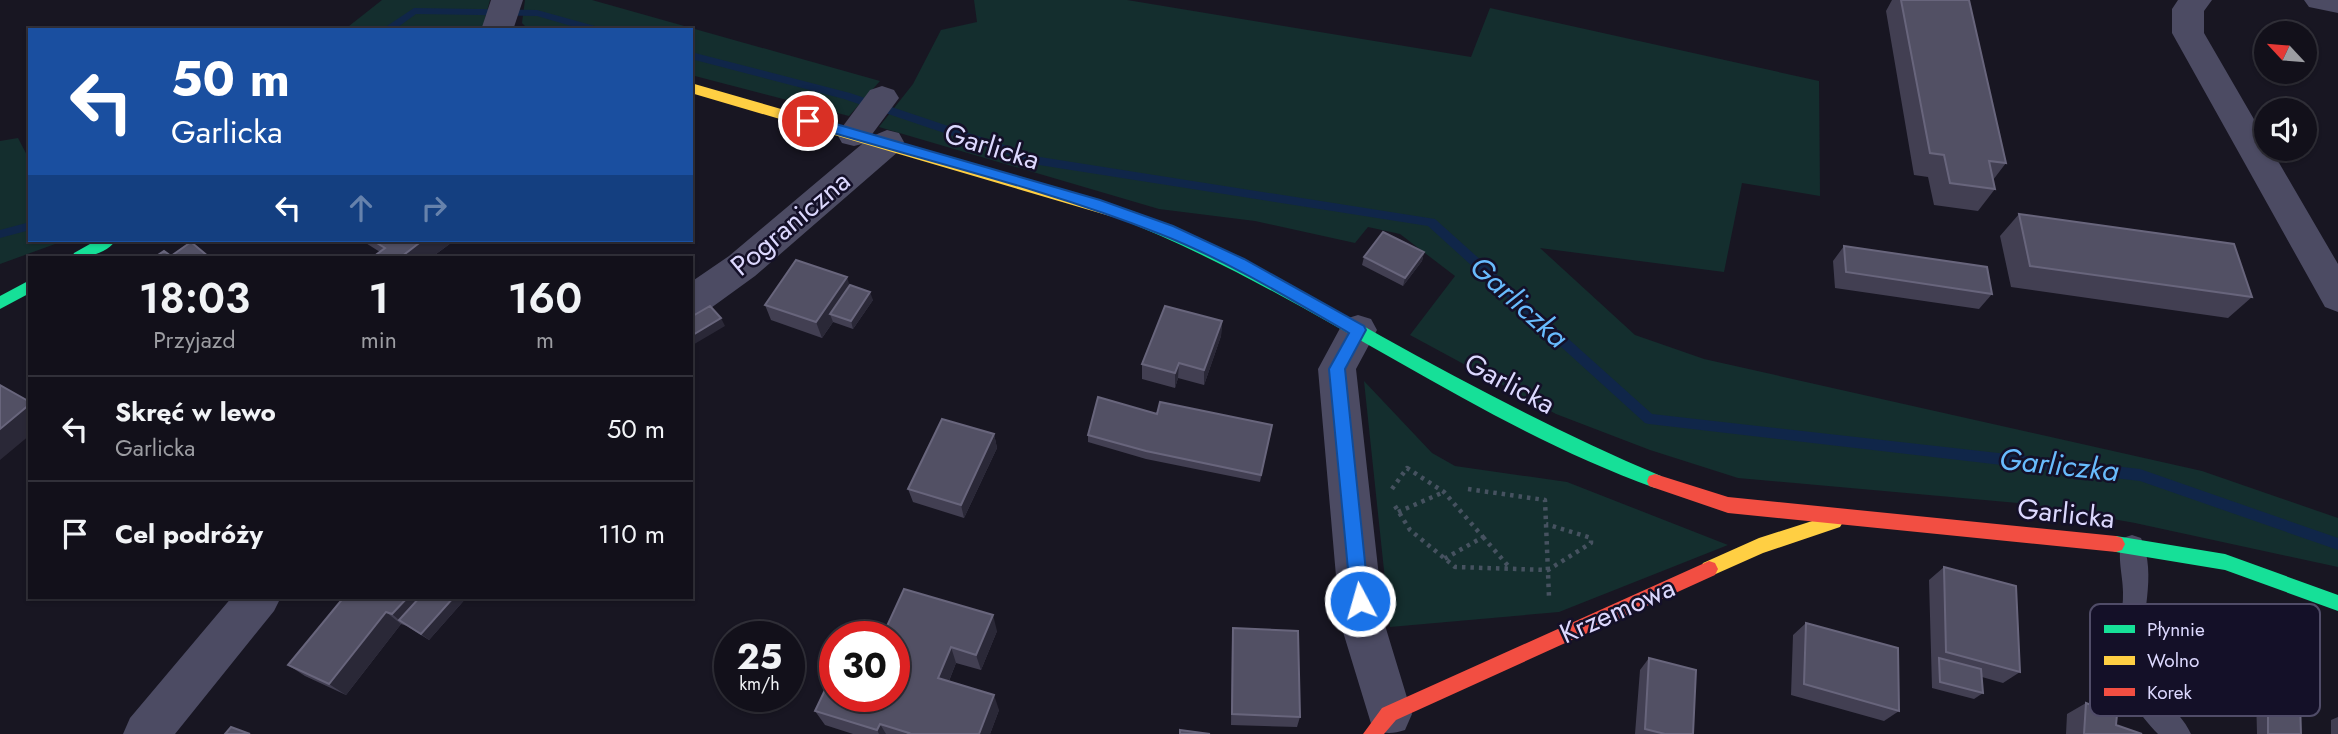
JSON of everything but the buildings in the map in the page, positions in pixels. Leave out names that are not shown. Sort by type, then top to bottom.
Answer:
[{"type":"street","points":[[2196,0],[2188,9],[2188,33],[2338,297]]},
{"type":"street","points":[[2320,0],[2338,3]]},
{"type":"street","name":"Garlicka","points":[[693,88],[871,124],[1167,230],[1239,263],[1576,447],[1659,483],[1728,505],[2132,546],[2225,562],[2338,603]]},
{"type":"street","name":"Pograniczna","points":[[693,301],[742,266],[871,124]]},
{"type":"street","points":[[81,256],[105,242]]},
{"type":"street","points":[[0,303],[28,287]]},
{"type":"street","name":"Krzemowa","points":[[1358,330],[1337,369],[1362,622],[1381,724],[1551,640],[1759,546],[1849,517]]},
{"type":"street","points":[[146,734],[257,599]]},
{"type":"lane","points":[[2132,546],[2135,604]]},
{"type":"lane","points":[[2159,716],[2177,734]]},
{"type":"path","points":[[1390,492],[1407,467],[1444,492],[1511,568]]},
{"type":"path","points":[[1468,489],[1545,500],[1551,640]]},
{"type":"path","points":[[1398,512],[1444,492]]},
{"type":"path","points":[[1394,502],[1409,530],[1455,567],[1548,570],[1591,543],[1591,538],[1546,524]]},
{"type":"path","points":[[1444,558],[1483,537]]},
{"type":"green space","points":[[382,0],[490,0],[483,28],[347,28]]},
{"type":"green space","points":[[525,0],[592,0],[692,28],[527,28],[522,23]]},
{"type":"green space","points":[[974,0],[1127,0],[1471,57],[1490,8],[1819,81],[1820,196],[1742,183],[1724,272],[1540,248],[1635,335],[1704,359],[2202,471],[2338,518],[2338,567],[2135,523],[2029,504],[1738,478],[1650,450],[1556,414],[1410,335],[1455,276],[1400,234],[1368,227],[1355,243],[1255,221],[1159,209],[879,127],[913,84],[941,30],[977,22]]},
{"type":"green space","points":[[693,28],[880,81],[849,116],[693,76]]},
{"type":"green space","points":[[18,138],[28,157],[28,242],[60,242],[0,264],[0,141]]},
{"type":"green space","points":[[1364,381],[1432,453],[1455,466],[1567,482],[1728,545],[1559,612],[1390,627]]},
{"type":"waterway","name":"Garliczka","points":[[389,28],[414,11],[537,13],[591,28]]},
{"type":"waterway","name":"Garliczka","points":[[693,56],[846,96],[1039,161],[1431,222],[1649,419],[2140,475],[2338,544]]},
{"type":"waterway","name":"Garliczka","points":[[0,234],[28,227]]},
{"type":"traffic: fast","points":[[1120,213],[1233,262],[1502,409],[1655,481]]},
{"type":"traffic: fast","points":[[81,256],[105,242]]},
{"type":"traffic: fast","points":[[0,303],[28,287]]},
{"type":"traffic: fast","points":[[2116,544],[2225,562],[2338,603]]},
{"type":"traffic: slow","points":[[693,89],[1120,213]]},
{"type":"traffic: slow","points":[[1709,569],[1759,546],[1834,522]]},
{"type":"traffic: jam","points":[[1655,481],[1728,505],[2116,544]]},
{"type":"traffic: jam","points":[[1372,734],[1389,714],[1709,569]]},
{"type":"route","points":[[808,121],[1100,206],[1167,230],[1239,263],[1358,330],[1337,369],[1360,601]]}]
